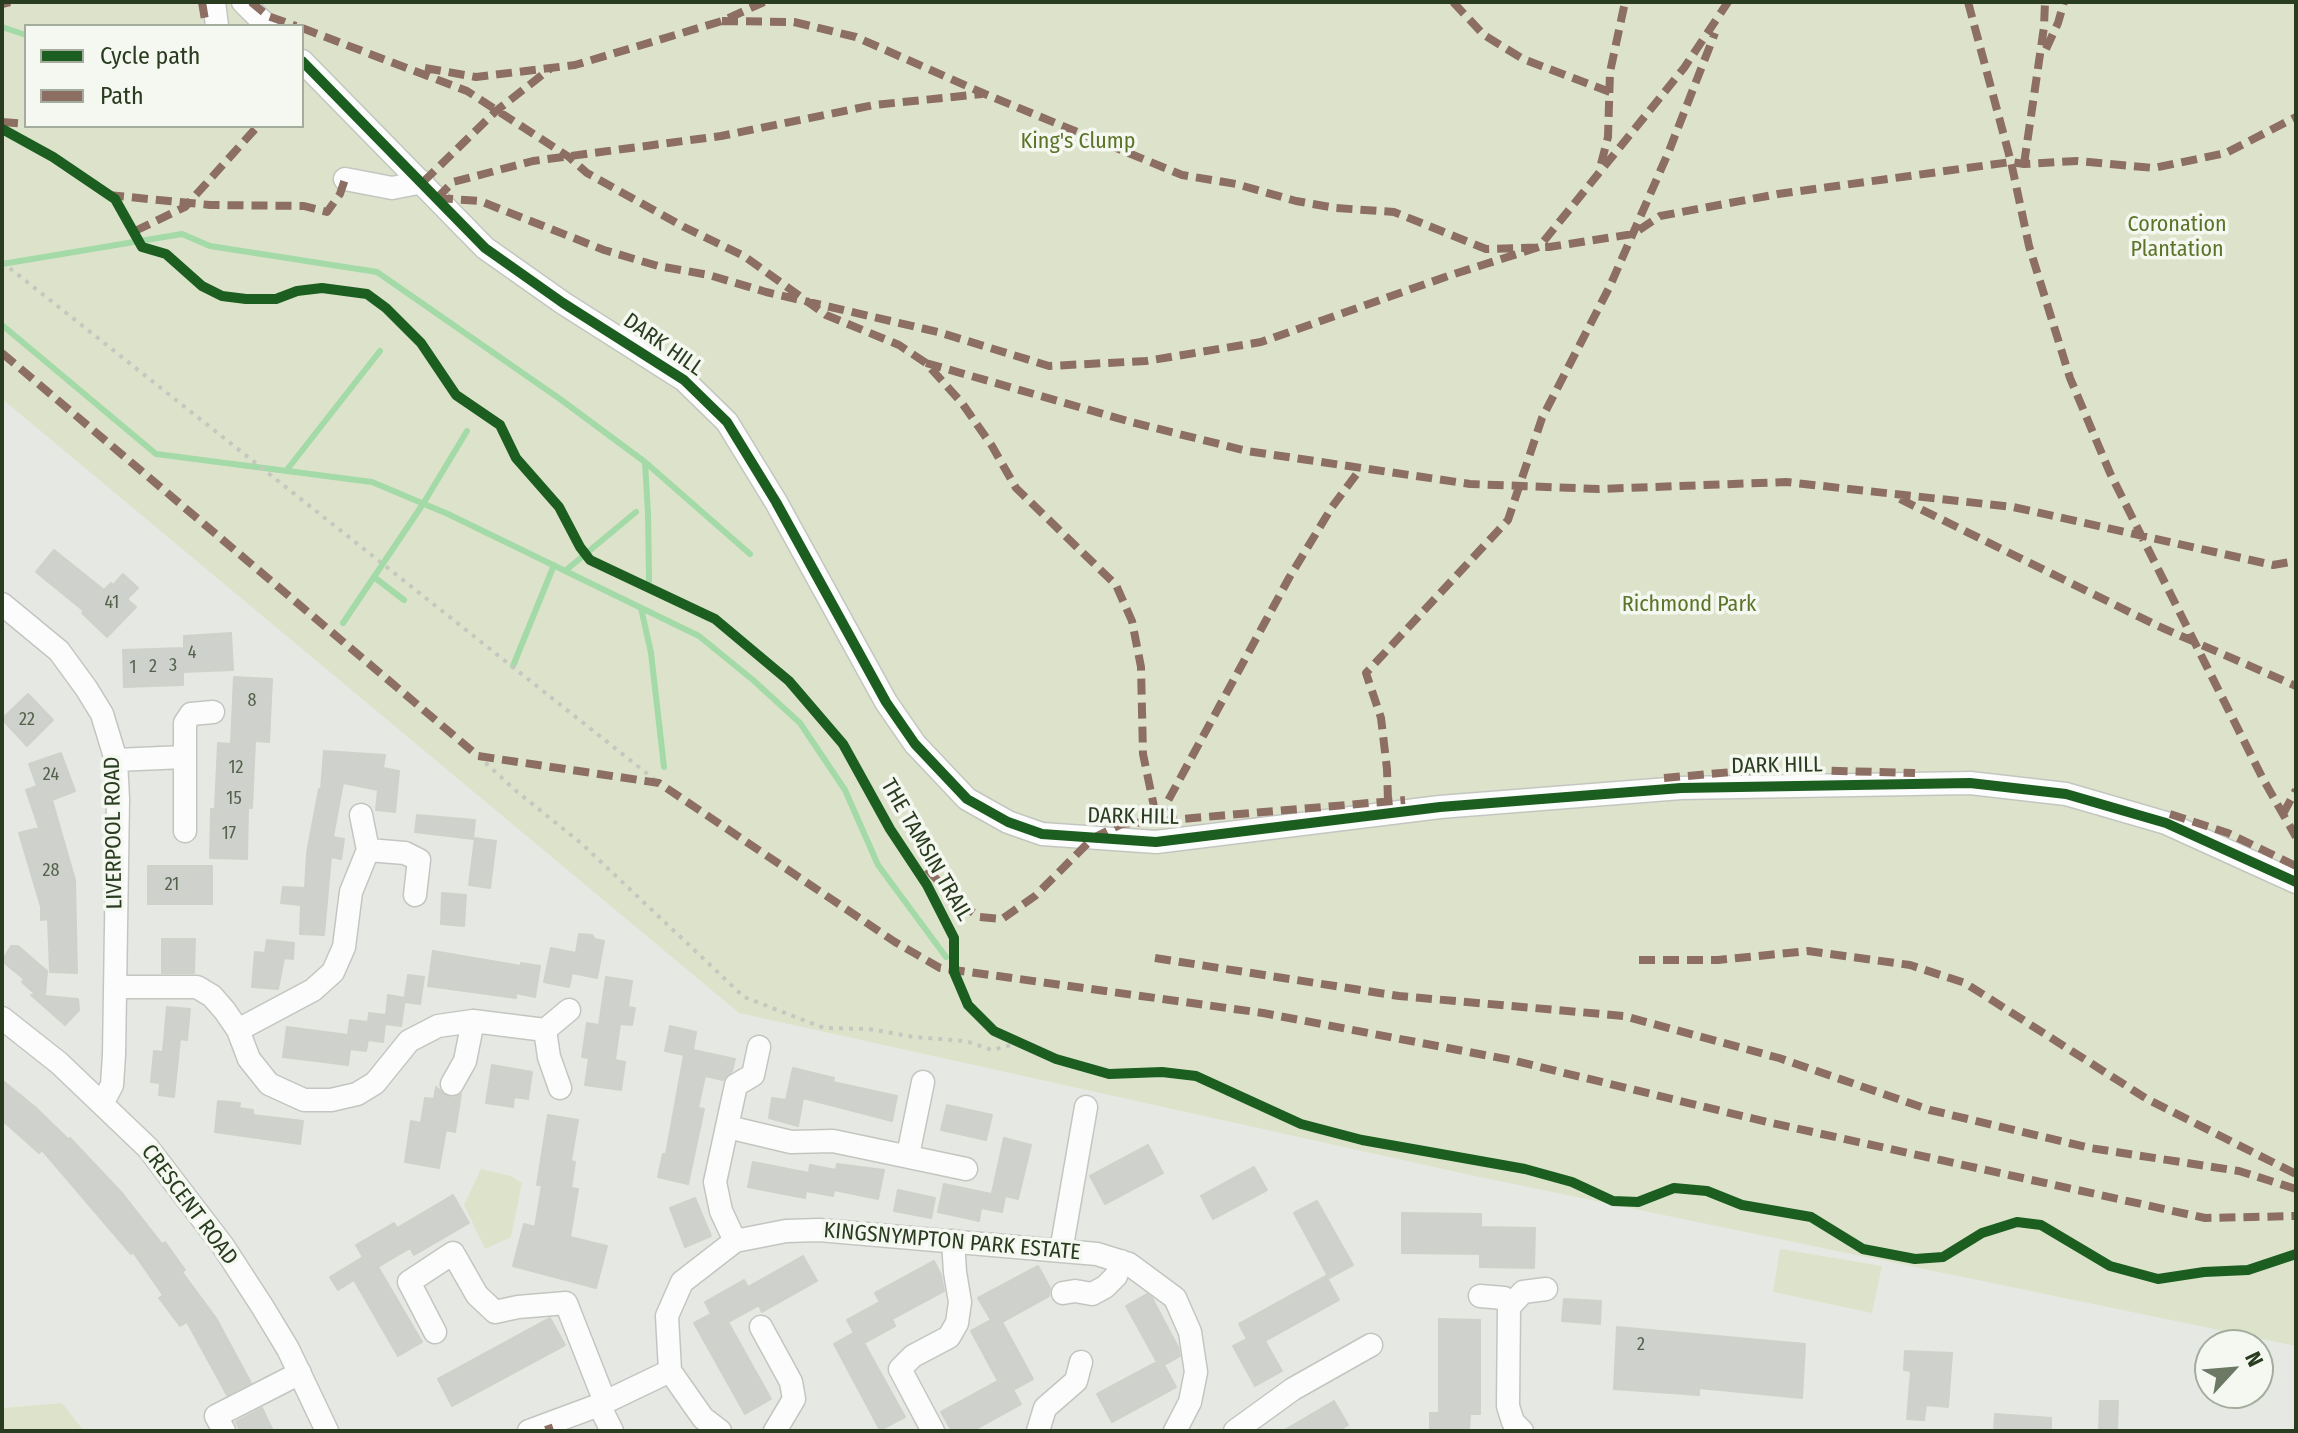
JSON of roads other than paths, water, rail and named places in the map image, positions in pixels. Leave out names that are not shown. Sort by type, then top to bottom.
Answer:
[{"type":"street","points":[[214,2],[217,24]]},
{"type":"street","points":[[243,2],[265,24]]},
{"type":"street","name":"DARK HILL","points":[[304,63],[485,248],[563,303],[684,380],[727,422],[776,502],[886,702],[915,744],[967,799],[1008,822],[1042,834],[1156,842],[1440,807],[1681,788],[1970,783],[2066,794],[2166,823],[2296,882]]},
{"type":"street","points":[[345,179],[392,188],[423,182]]},
{"type":"street","name":"LIVERPOOL ROAD","points":[[2,604],[59,651],[102,714],[116,760],[116,987],[112,1085],[103,1102]]},
{"type":"street","points":[[185,831],[185,723],[188,716],[213,712]]},
{"type":"street","points":[[116,760],[184,757]]},
{"type":"street","points":[[238,1030],[313,990],[333,972],[344,947],[351,892],[368,850],[361,815]]},
{"type":"street","points":[[368,850],[405,853],[419,860],[415,895]]},
{"type":"street","points":[[116,987],[197,987],[212,996],[238,1030],[249,1059],[269,1084],[304,1100],[331,1100],[357,1094],[375,1083],[409,1041],[458,1021],[545,1030],[569,1010]]},
{"type":"street","name":"CRESCENT ROAD","points":[[2,1018],[103,1102],[148,1148],[223,1246],[300,1373],[327,1431]]},
{"type":"street","points":[[452,1084],[465,1061],[473,1021]]},
{"type":"street","points":[[545,1030],[549,1057],[560,1088]]},
{"type":"street","points":[[735,1241],[721,1211],[715,1182],[736,1085],[753,1075],[759,1047]]},
{"type":"street","points":[[908,1155],[923,1082]]},
{"type":"street","points":[[1061,1251],[1086,1107]]},
{"type":"street","points":[[728,1127],[791,1142],[833,1141],[966,1169]]},
{"type":"street","name":"KINGSNYMPTON PARK ESTATE","points":[[670,1371],[667,1316],[682,1282],[735,1241],[786,1231],[819,1230],[1097,1254],[1129,1264],[1175,1298],[1190,1332],[1196,1372],[1190,1402],[1179,1430]]},
{"type":"street","points":[[933,1431],[900,1369],[913,1356],[949,1337],[957,1323],[960,1302],[953,1241]]},
{"type":"street","points":[[435,1332],[409,1282],[453,1253],[477,1295],[495,1312],[566,1303],[612,1431]]},
{"type":"street","points":[[1063,1293],[1075,1291],[1092,1294],[1105,1287],[1116,1276],[1121,1261]]},
{"type":"street","points":[[1509,1307],[1523,1292],[1546,1289]]},
{"type":"street","points":[[1480,1296],[1504,1298],[1509,1307],[1508,1406],[1513,1422],[1522,1431]]},
{"type":"street","points":[[761,1327],[791,1382],[794,1399],[775,1431]]},
{"type":"street","points":[[1235,1431],[1293,1389],[1371,1345]]},
{"type":"street","points":[[1038,1431],[1045,1408],[1076,1381],[1081,1362]]},
{"type":"street","points":[[529,1431],[602,1403],[670,1371],[703,1418],[720,1431]]},
{"type":"street","points":[[224,1431],[216,1416],[300,1373]]},
{"type":"waterway","points":[[2,27],[24,34]]},
{"type":"waterway","points":[[2,264],[182,234],[210,246],[377,272],[645,462],[750,554]]},
{"type":"waterway","points":[[2,325],[156,454],[372,482],[448,514],[699,636],[800,723],[845,790],[878,865],[946,957]]},
{"type":"waterway","points":[[286,471],[380,351]]},
{"type":"waterway","points":[[343,623],[423,504],[467,431]]},
{"type":"waterway","points":[[645,462],[649,581]]},
{"type":"waterway","points":[[565,571],[636,512]]},
{"type":"waterway","points":[[513,666],[554,565]]},
{"type":"waterway","points":[[374,577],[404,600]]},
{"type":"waterway","points":[[641,608],[651,653],[664,767]]},
{"type":"park label","name":"King's Clump","points":[[1078,142]]},
{"type":"park label","name":"Coronation Plantation","points":[[2177,238]]},
{"type":"park label","name":"Richmond Park","points":[[1689,605]]}]
